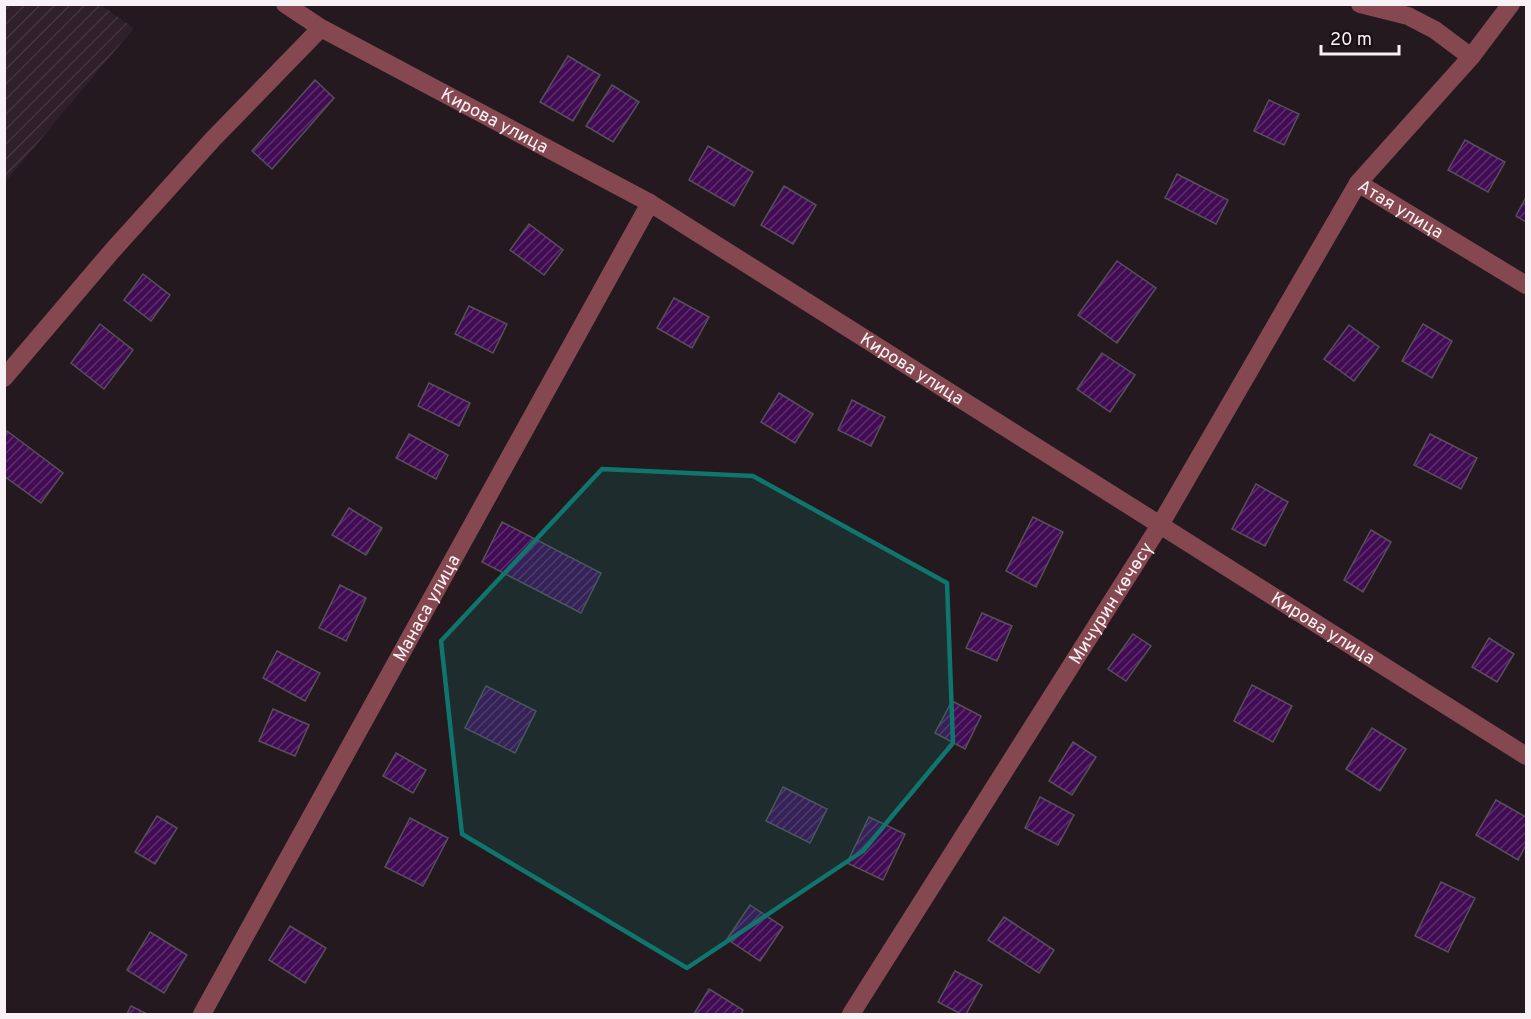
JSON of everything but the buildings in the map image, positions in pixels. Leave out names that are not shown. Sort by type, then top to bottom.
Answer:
[{"type":"street","name":"Кирова улица","points":[[285,4],[321,28],[650,203],[1527,756]]},
{"type":"street","points":[[1360,4],[1408,16],[1435,30],[1471,57]]},
{"type":"street","name":"Атая улица","points":[[1511,4],[1471,57],[1358,183],[1527,285]]},
{"type":"street","points":[[4,378],[112,251],[190,165],[321,28]]},
{"type":"street","name":"Мичурин көчөсү","points":[[851,1014],[1160,525],[1358,183]]},
{"type":"street","name":"Манаса улица","points":[[202,1014],[650,203]]},
{"type":"highlighted area","points":[[602,469],[753,476],[947,583],[953,743],[863,851],[687,968],[462,834],[441,641]]},
{"type":"shaded area","points":[[5,4],[101,5],[134,28],[5,182]]}]
